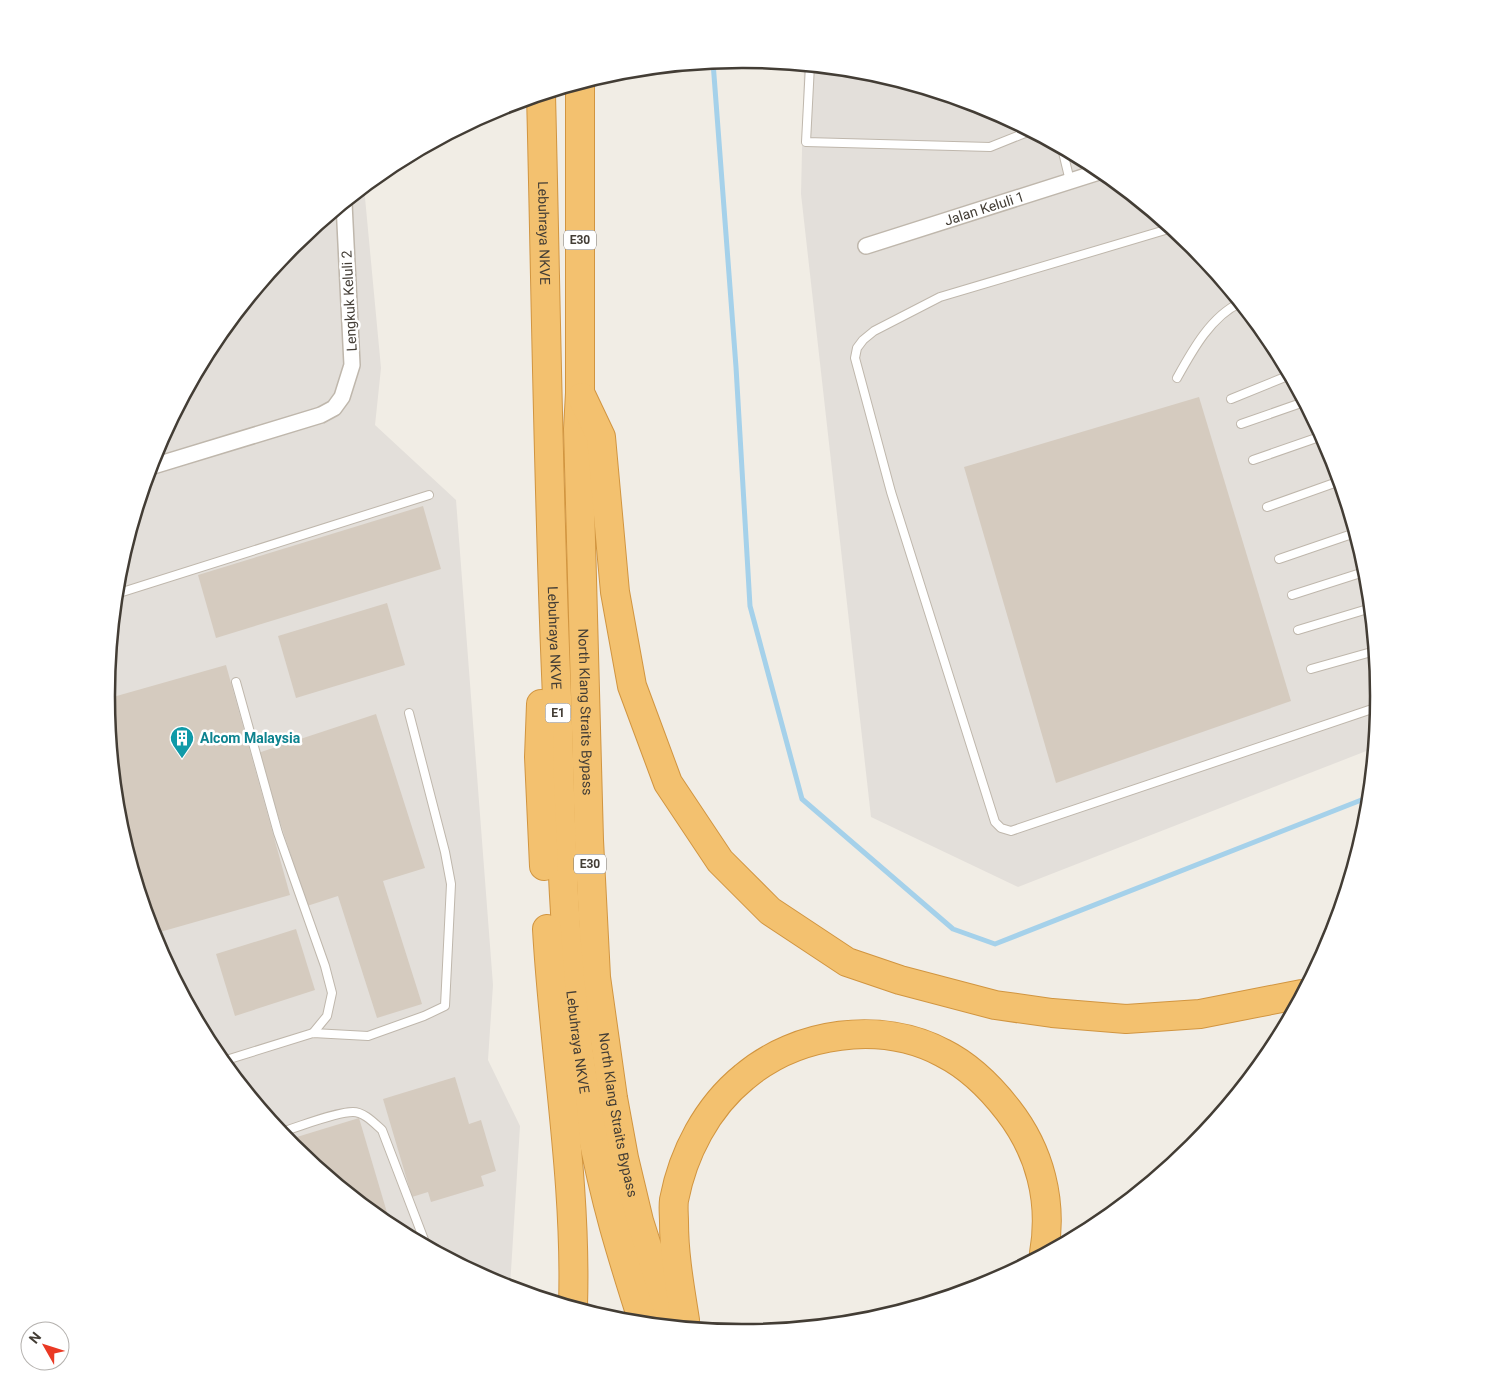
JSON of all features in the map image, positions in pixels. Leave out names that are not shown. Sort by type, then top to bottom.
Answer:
[{"type":"highway","name":"North Klang Straits Bypass","points":[[580,89],[580,393],[578,429],[589,840],[596,977],[612,1098],[624,1158],[639,1221],[670,1319]]},
{"type":"highway","name":"Lebuhraya NKVE","points":[[541,101],[550,531],[563,892],[567,954],[574,1017],[593,1134],[614,1226],[641,1315]]},
{"type":"highway","points":[[580,393],[601,436],[615,592],[632,686],[668,783],[720,860],[770,911],[847,962],[943,993],[995,1005],[1052,1013],[1126,1019],[1200,1014],[1290,997]]},
{"type":"highway","points":[[550,531],[539,756],[550,981],[572,1212],[575,1262],[573,1300]]},
{"type":"highway","points":[[685,1320],[674,1236],[674,1201],[693,1141],[710,1114],[744,1077],[779,1054],[826,1038],[853,1034],[879,1035],[924,1044],[944,1053],[959,1063],[999,1099],[1016,1120],[1030,1144],[1041,1171],[1047,1197],[1048,1220],[1045,1245]]},
{"type":"highway","points":[[558,1054],[558,1295]]},
{"type":"street","name":"Jalan Keluli 1","points":[[866,246],[1092,174]]},
{"type":"street","name":"Lengkuk Keluli 2","points":[[159,464],[321,415],[334,408],[342,396],[352,366],[344,210]]},
{"type":"lane","points":[[810,72],[806,142],[990,147],[1023,134]]},
{"type":"lane","points":[[1064,156],[1070,181]]},
{"type":"lane","points":[[1165,230],[940,297],[874,331],[856,348],[855,358],[891,492],[995,822],[1001,828],[1011,831],[1370,710]]},
{"type":"lane","points":[[1177,378],[1193,348],[1213,324],[1235,306]]},
{"type":"lane","points":[[1231,399],[1284,378]]},
{"type":"lane","points":[[1241,424],[1298,404]]},
{"type":"lane","points":[[1253,460],[1315,438]]},
{"type":"lane","points":[[1267,507],[1333,483]]},
{"type":"lane","points":[[124,592],[429,495]]},
{"type":"lane","points":[[1279,559],[1349,535]]},
{"type":"lane","points":[[1292,595],[1358,574]]},
{"type":"lane","points":[[1298,630],[1364,610]]},
{"type":"lane","points":[[1311,669],[1369,653]]},
{"type":"lane","points":[[236,682],[278,833],[325,966],[332,993],[327,1016],[313,1033]]},
{"type":"lane","points":[[230,1059],[313,1033],[368,1036],[424,1016],[445,1006],[451,884],[445,852],[409,713]]},
{"type":"lane","points":[[288,1130],[339,1114],[354,1112],[370,1119],[382,1130],[422,1236]]},
{"type":"shaded area","points":[[804,71],[824,73],[905,89],[983,115],[1020,132],[1091,173],[1125,197],[1187,251],[1241,313],[1265,347],[1306,418],[1323,455],[1349,533],[1365,614],[1369,654],[1370,696],[1368,750],[1018,887],[871,817],[801,194]]},
{"type":"shaded area","points":[[365,194],[381,368],[375,425],[456,500],[493,985],[488,1060],[520,1126],[510,1279],[465,1259],[428,1239],[360,1194],[328,1168],[270,1110],[244,1078],[220,1044],[179,973],[162,936],[136,858],[120,777],[116,737],[115,696],[116,654],[120,614],[136,533],[162,455],[199,381],[244,313],[298,251],[328,223]]},
{"type":"building","points":[[1199,397],[1291,701],[1056,783],[964,467]]},
{"type":"building","points":[[423,506],[441,569],[216,638],[198,575]]},
{"type":"building","points":[[387,603],[405,665],[296,698],[278,636]]},
{"type":"building","name":"Alcom Malaysia","points":[[226,665],[290,895],[161,932],[136,858],[127,818],[116,737],[115,696]]},
{"type":"building","points":[[376,714],[425,868],[383,881],[422,1004],[377,1018],[338,896],[307,906],[258,753]]},
{"type":"building","points":[[296,929],[315,990],[235,1016],[216,954]]},
{"type":"building","points":[[455,1077],[469,1124],[481,1120],[496,1171],[481,1176],[484,1186],[431,1202],[428,1192],[412,1197],[383,1099]]},
{"type":"building","points":[[359,1118],[387,1213],[328,1168],[296,1137]]},
{"type":"waterway","points":[[714,69],[736,367],[750,606],[802,799],[953,929],[995,944],[1361,800]]},
{"type":"place","name":"Alcom Malaysia","points":[[182,759]]}]
